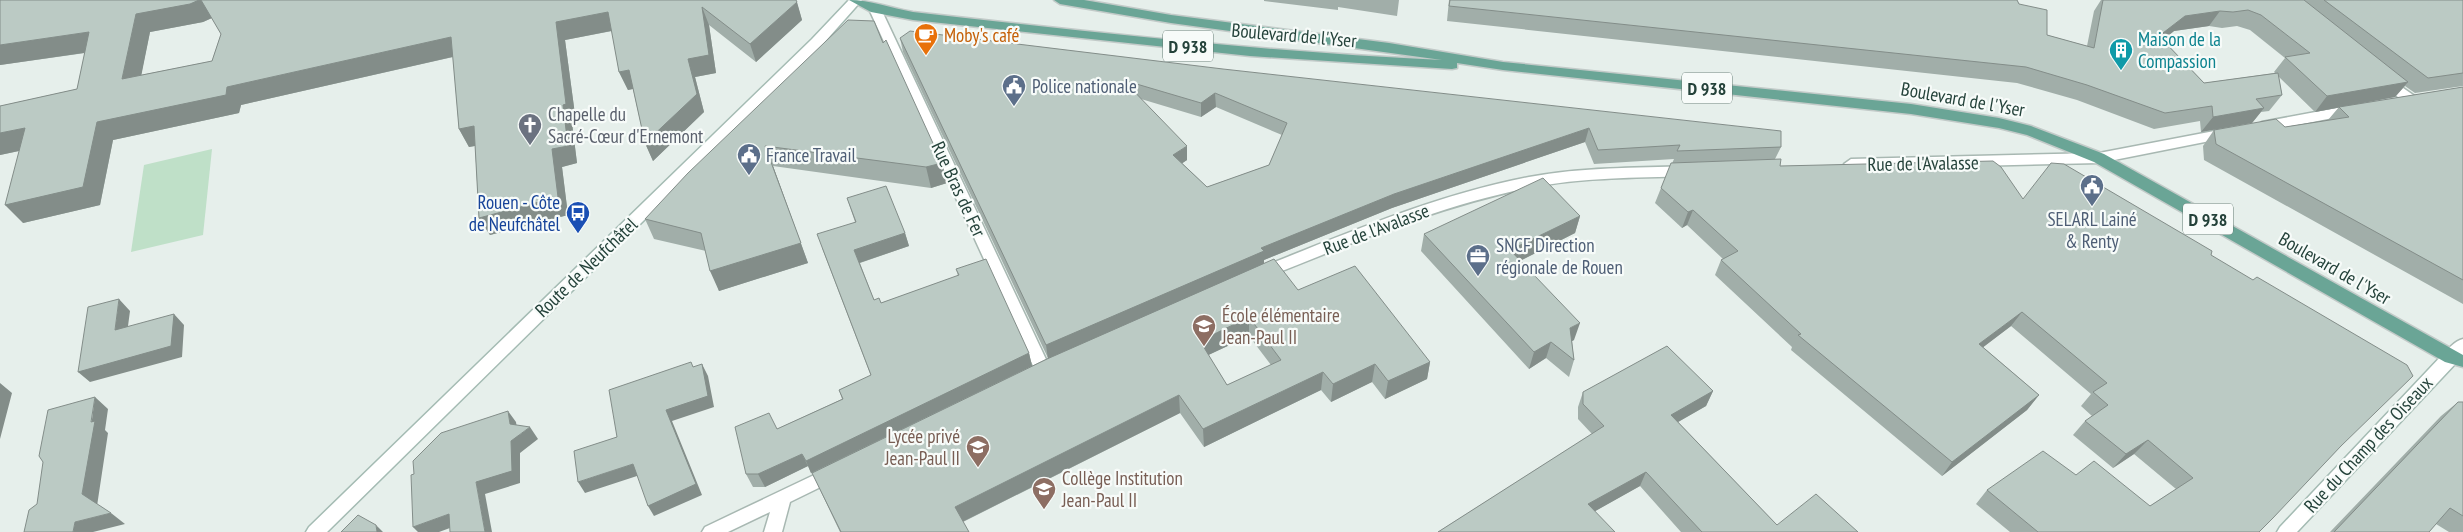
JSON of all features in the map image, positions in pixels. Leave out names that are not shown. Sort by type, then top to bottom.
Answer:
[{"type":"main road","name":"D 938","points":[[855,0],[874,9]]},
{"type":"main road","name":"Boulevard de l'Yser","points":[[1060,0],[1106,4],[1170,19],[1389,47],[1503,66],[1911,109],[1978,118],[2031,132],[2099,158],[2457,359]]},
{"type":"main road","name":"Boulevard de l'Yser","points":[[874,9],[913,16],[1161,44],[1388,63],[1503,66]]},
{"type":"main road","name":"D 938","points":[[2457,359],[2463,368]]},
{"type":"street","name":"Route de Neufchâtel","points":[[315,532],[817,42],[855,0]]},
{"type":"street","name":"Rue Bras de Fer","points":[[874,9],[1048,368],[1025,379]]},
{"type":"street","points":[[2371,69],[2411,100]]},
{"type":"street","points":[[2392,103],[2428,98]]},
{"type":"street","name":"Rue de l'Avalasse","points":[[1837,165],[2099,158],[2362,109]]},
{"type":"street","name":"Rue de l'Avalasse","points":[[1247,280],[1410,214],[1485,193],[1570,176],[1703,170]]},
{"type":"street","name":"Rue du Champ des Oiseaux","points":[[2286,532],[2457,359],[2463,345]]},
{"type":"street","points":[[711,532],[846,467]]},
{"type":"street","points":[[773,532],[783,497]]},
{"type":"green space","points":[[212,149],[203,235],[131,252],[144,165]]},
{"type":"building","points":[[0,0],[199,0],[190,4],[136,14],[122,79],[212,61],[221,34],[201,0],[796,0],[797,2],[750,44],[702,7],[709,55],[688,59],[697,94],[645,143],[629,70],[619,72],[608,12],[556,22],[566,104],[563,105],[568,146],[552,149],[558,197],[479,218],[474,126],[459,129],[451,37],[227,87],[226,95],[97,122],[83,187],[5,205],[25,128],[0,133],[0,106],[77,89],[89,32],[0,45]]},
{"type":"building","points":[[1450,0],[2017,0],[2019,4],[2047,10],[2047,35],[2094,48],[2103,0],[2304,0],[2408,82],[2327,96],[2285,57],[2310,53],[2261,15],[2248,10],[2220,11],[2185,16],[2159,36],[2204,83],[2278,73],[2282,95],[2256,99],[2264,108],[2213,117],[2212,106],[2165,113],[2087,85],[2026,67],[1449,6]]},
{"type":"building","points":[[2324,0],[2463,0],[2463,73],[2428,78]]},
{"type":"building","points":[[848,20],[874,21],[883,43],[886,40],[942,163],[926,167],[765,146],[801,243],[710,271],[701,233],[645,219],[688,173]]},
{"type":"building","points":[[910,31],[1223,69],[1781,131],[1781,147],[1677,151],[1680,145],[1598,150],[1589,128],[1394,194],[1261,248],[1264,251],[1046,345],[900,38]],"holes":[[[1123,80],[1201,103],[1215,93],[1287,123],[1269,165],[1207,187],[1173,155],[1187,146]]]},
{"type":"building","points":[[2463,87],[2463,280],[2216,144],[2214,130],[2276,119],[2285,127],[2349,117],[2339,107]]},
{"type":"building","points":[[1781,159],[1780,166],[1993,161],[2001,167],[2023,199],[2051,163],[2064,164],[2212,251],[2211,255],[2253,280],[2257,277],[2407,365],[2413,376],[2341,446],[2259,532],[2038,532],[1987,490],[2043,451],[2076,475],[2094,461],[2150,506],[2193,478],[2148,440],[2126,454],[2085,421],[2108,405],[2093,392],[2107,383],[2022,312],[1979,344],[2039,395],[1952,462],[1798,335],[1801,334],[1721,260],[1738,251],[1693,210],[1688,212],[1661,188],[1671,163]]},
{"type":"building","name":"SNCF Direction régionale de Rouen","points":[[1543,178],[1580,216],[1510,250],[1580,323],[1570,328],[1574,360],[1551,342],[1534,352],[1424,234]]},
{"type":"building","points":[[886,186],[905,233],[854,250],[874,300],[879,298],[881,303],[959,275],[956,269],[986,259],[1029,353],[806,461],[802,454],[758,474],[746,474],[735,427],[769,413],[777,429],[843,399],[839,390],[871,375],[817,234],[856,222],[847,198]]},
{"type":"building","points":[[1274,259],[1298,290],[1355,266],[1430,362],[1388,381],[1375,364],[1333,384],[1323,372],[1203,429],[1179,395],[955,507],[969,532],[841,532],[812,473],[1047,359]],"holes":[[[1249,317],[1281,360],[1227,385],[1200,341]]]},
{"type":"building","points":[[119,299],[115,330],[174,314],[171,346],[78,372],[88,307]]},
{"type":"building","points":[[1667,346],[1713,391],[1671,415],[1777,525],[1816,494],[1858,532],[1702,532],[1646,472],[1588,504],[1615,532],[1438,532],[1604,426],[1583,404],[1583,392]]},
{"type":"building","points":[[691,362],[693,367],[702,364],[708,396],[666,410],[696,484],[648,506],[633,464],[578,482],[574,451],[617,437],[609,390]]},
{"type":"building","points":[[95,397],[91,422],[95,421],[82,494],[111,513],[75,522],[73,532],[24,532],[29,510],[37,504],[43,462],[39,456],[48,410]]},
{"type":"building","points":[[2458,402],[2463,402],[2463,516],[2450,508],[2429,532],[2334,532]]},
{"type":"building","points":[[508,411],[510,424],[530,427],[511,441],[512,471],[476,482],[485,532],[450,532],[449,514],[413,527],[411,475],[414,474],[413,461],[441,433]]},
{"type":"building","points":[[358,515],[376,525],[377,532],[341,532]]},
{"type":"place","name":"Moby's café","points":[[926,56]]},
{"type":"place","name":"Maison de la Compassion","points":[[2121,71]]},
{"type":"place","name":"Police nationale","points":[[1014,107]]},
{"type":"place","name":"Chapelle du Sacré-Cœur d'Ernemont","points":[[530,146]]},
{"type":"place","name":"France Travail","points":[[749,176]]},
{"type":"place","name":"SELARL Lainé & Renty","points":[[2092,207]]},
{"type":"place","name":"Rouen - Côte de Neufchâtel","points":[[578,234]]},
{"type":"place","name":"SNCF Direction régionale de Rouen","points":[[1478,277]]},
{"type":"place","name":"École élémentaire Jean-Paul II","points":[[1204,347]]},
{"type":"place","name":"Lycée privé Jean-Paul II","points":[[978,468]]},
{"type":"place","name":"Collège Institution Jean-Paul II","points":[[1044,510]]}]
